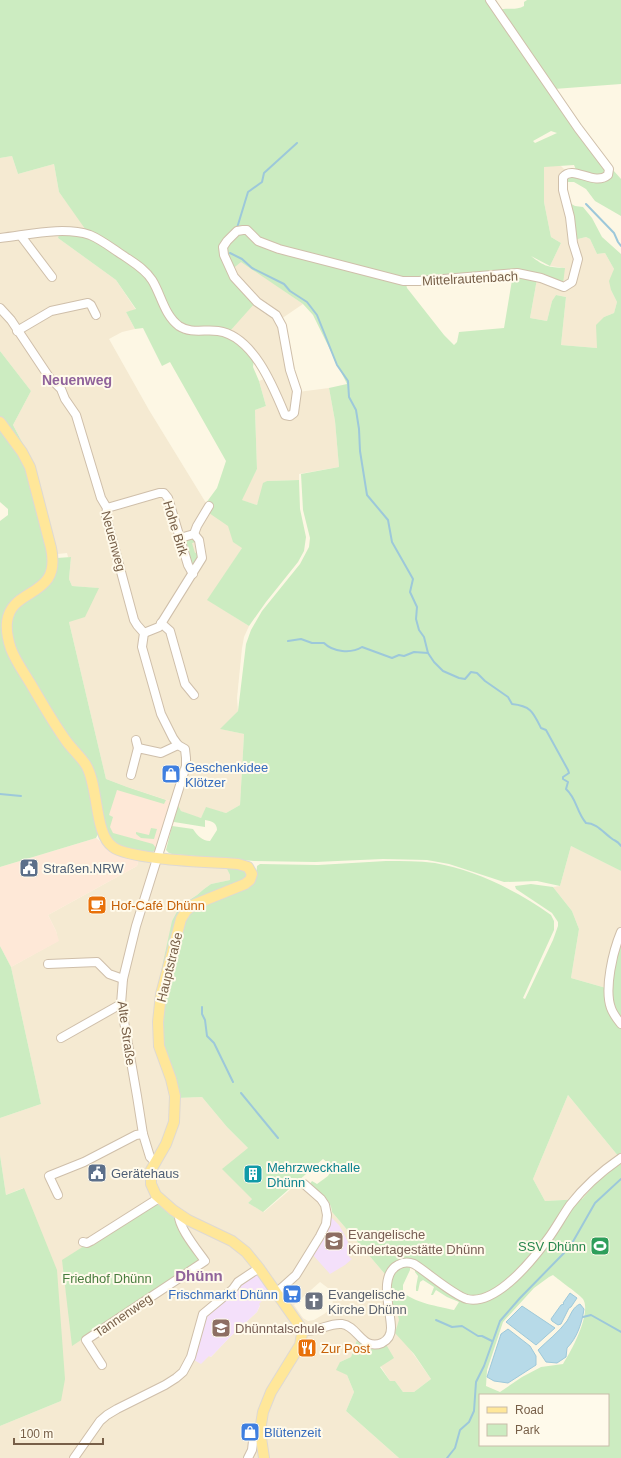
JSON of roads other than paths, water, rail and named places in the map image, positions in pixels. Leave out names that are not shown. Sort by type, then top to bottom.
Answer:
[{"type":"main road","name":"Hauptstraße","points":[[0,422],[22,452],[30,467],[53,560],[52,572],[44,585],[19,601],[11,610],[8,622],[8,640],[14,655],[51,719],[67,743],[86,765],[93,782],[100,823],[106,840],[112,847],[123,852],[158,857],[238,864],[248,867],[252,874],[250,880],[245,884],[193,905],[186,911],[181,919],[161,994],[158,1022],[160,1046],[175,1096],[174,1118],[169,1138],[151,1170],[150,1179],[152,1187],[158,1198],[179,1214],[232,1241],[246,1252],[297,1321],[302,1331]]},
{"type":"main road","points":[[264,1458],[260,1436],[260,1422],[265,1404],[300,1345],[302,1331]]},
{"type":"street","name":"Mittelrautenbach","points":[[21,236],[75,232],[99,239],[137,265],[148,275],[168,312],[175,322],[183,328],[191,330],[222,331],[241,341],[252,352],[262,367],[285,415],[288,416],[293,414],[296,403],[297,388],[290,370],[279,317],[257,302],[234,277],[224,255],[223,247],[237,232],[247,230],[258,241],[279,249],[403,281],[517,273],[541,278],[564,287],[570,284],[573,280],[578,259],[573,242],[570,217],[563,190],[563,177],[572,172],[591,178],[601,178],[608,175],[609,169],[578,128],[490,0]]},
{"type":"street","points":[[0,238],[21,236],[52,277]]},
{"type":"street","points":[[17,331],[51,311],[82,303],[88,303],[91,305],[96,315]]},
{"type":"street","name":"Neuenweg","points":[[0,308],[11,320],[17,331],[53,382],[61,389],[76,415],[101,498],[107,508],[106,516],[134,620],[144,633]]},
{"type":"street","name":"Hohe Birk","points":[[107,508],[164,493],[168,498],[188,565],[193,574]]},
{"type":"street","points":[[194,534],[209,506]]},
{"type":"street","points":[[180,538],[194,534]]},
{"type":"street","points":[[158,857],[186,766],[186,758],[184,749],[178,744],[167,728],[161,714],[142,647],[144,633],[156,629],[162,623],[201,561],[203,555],[199,540],[194,534]]},
{"type":"street","points":[[162,623],[170,631],[185,684],[194,695]]},
{"type":"street","points":[[131,775],[138,748],[136,740]]},
{"type":"street","points":[[138,748],[161,753],[178,744]]},
{"type":"street","name":"Alte Straße","points":[[155,1162],[150,1157],[143,1134],[121,1004],[123,980],[136,926],[158,857]]},
{"type":"street","points":[[621,932],[616,946],[613,962],[609,998],[613,1013],[621,1024]]},
{"type":"street","points":[[48,964],[97,962],[109,974],[123,980]]},
{"type":"street","points":[[61,1038],[121,1004]]},
{"type":"street","points":[[58,1195],[49,1176],[84,1162],[136,1135],[143,1134]]},
{"type":"street","points":[[302,1331],[341,1324],[352,1328],[364,1341],[370,1344],[377,1344],[385,1341],[390,1334],[391,1328],[387,1291],[388,1278],[394,1268],[404,1262],[414,1264],[463,1298],[478,1299],[489,1296],[505,1285],[522,1269],[549,1237],[569,1206],[576,1198],[595,1178],[621,1158]]},
{"type":"street","points":[[276,1293],[296,1275],[326,1224],[327,1215],[325,1205],[321,1199],[304,1184]]},
{"type":"street","points":[[83,1242],[88,1242],[158,1198]]},
{"type":"street","name":"Tannenweg","points":[[102,1365],[86,1340],[205,1261],[180,1223],[179,1214]]},
{"type":"street","points":[[191,1240],[198,1225]]},
{"type":"street","points":[[74,1458],[100,1421],[107,1414],[165,1385],[183,1372],[191,1357],[203,1314],[233,1289],[238,1282],[259,1268]]},
{"type":"street","points":[[248,1458],[252,1450],[253,1441],[260,1436]]},
{"type":"water","points":[[570,1293],[577,1298],[569,1308],[561,1324],[558,1325],[551,1319],[561,1305],[564,1304],[563,1303]]},
{"type":"water","points":[[580,1304],[584,1309],[582,1320],[576,1335],[567,1348],[566,1357],[557,1363],[546,1362],[538,1350],[560,1329],[574,1309]]},
{"type":"water","points":[[522,1306],[555,1328],[536,1345],[506,1322]]},
{"type":"water","points":[[508,1329],[530,1346],[536,1356],[536,1365],[508,1383],[494,1381],[487,1377],[501,1334]]},
{"type":"waterway","points":[[237,228],[248,192],[262,182],[264,173],[297,143]]},
{"type":"waterway","points":[[586,204],[614,233],[621,246]]},
{"type":"waterway","points":[[230,253],[242,259],[252,268],[284,284],[290,291],[307,302],[317,315],[337,365],[348,381],[349,397],[356,410],[360,451],[367,495],[388,520],[392,542],[413,579],[410,592],[417,607],[416,619],[419,630],[424,637],[428,653],[443,671],[465,679],[471,672],[477,673],[485,681],[508,697],[512,704],[523,706],[531,711],[541,728],[546,730],[568,770],[569,773],[563,777],[563,779],[568,782],[566,789],[570,793],[583,819],[586,823],[596,826],[621,846]]},
{"type":"waterway","points":[[288,641],[301,639],[312,643],[324,643],[332,648],[342,651],[353,651],[362,647],[392,658],[399,655],[404,656],[414,652],[428,653]]},
{"type":"waterway","points":[[0,794],[21,796]]},
{"type":"waterway","points":[[202,1007],[207,1036],[214,1043],[233,1082]]},
{"type":"waterway","points":[[241,1093],[278,1138]]},
{"type":"waterway","points":[[571,1245],[595,1203],[621,1179]]},
{"type":"waterway","points":[[447,1458],[455,1448],[460,1430],[469,1422],[474,1411],[476,1382],[484,1366],[500,1321],[564,1253]]},
{"type":"waterway","points":[[583,1317],[591,1315],[621,1332]]},
{"type":"waterway","points":[[436,1320],[452,1327],[462,1326],[478,1336],[482,1336],[492,1341]]},
{"type":"place","name":"Geschenkidee Klötzer","points":[[171,774]]},
{"type":"place","name":"Straßen.NRW","points":[[29,868]]},
{"type":"place","name":"Hof-Café Dhünn","points":[[97,905]]},
{"type":"place","name":"Gerätehaus","points":[[97,1173]]},
{"type":"place","name":"Mehrzweckhalle Dhünn","points":[[253,1174]]},
{"type":"place","name":"Evangelische Kindertagestätte Dhünn","points":[[334,1241]]},
{"type":"place","name":"SSV Dhünn","points":[[600,1246]]},
{"type":"place","name":"Frischmarkt Dhünn","points":[[292,1294]]},
{"type":"place","name":"Evangelische Kirche Dhünn","points":[[314,1301]]},
{"type":"place","name":"Dhünntalschule","points":[[221,1328]]},
{"type":"place","name":"Zur Post","points":[[307,1348]]},
{"type":"place","name":"Blütenzeit","points":[[250,1432]]},
{"type":"district","name":"Neuenweg","points":[[77,380]]},
{"type":"district","name":"Dhünn","points":[[199,1276]]},
{"type":"park label","name":"Friedhof Dhünn","points":[[107,1278]]}]
